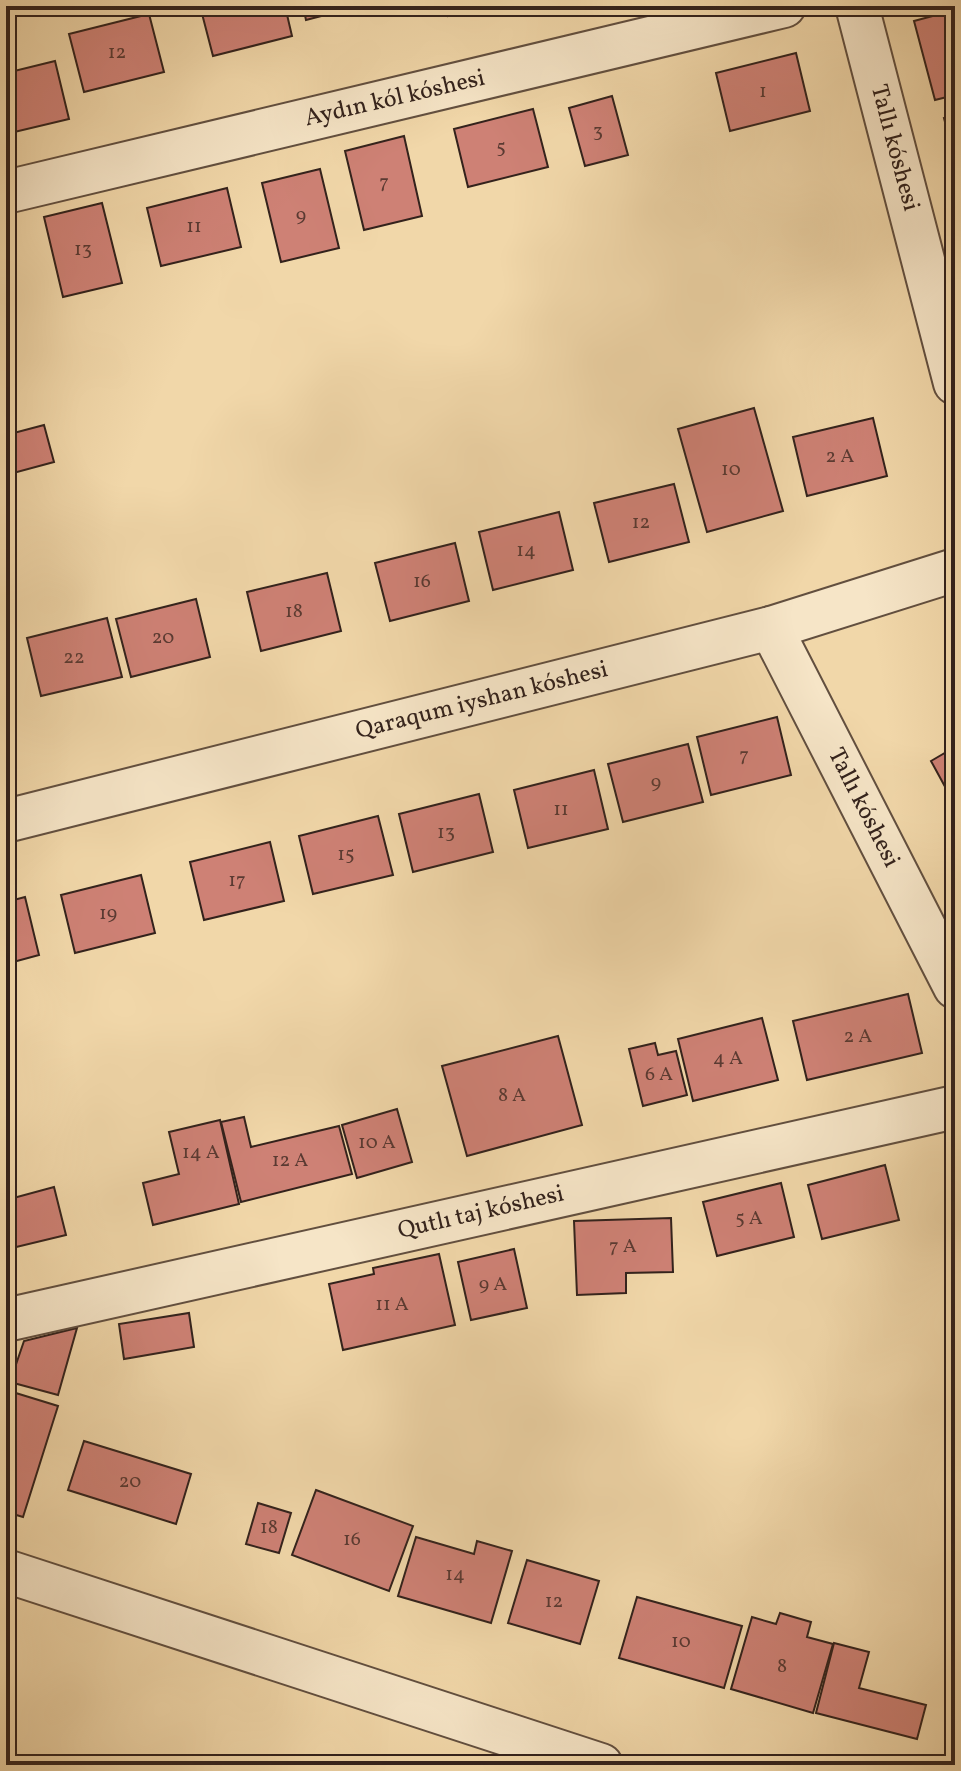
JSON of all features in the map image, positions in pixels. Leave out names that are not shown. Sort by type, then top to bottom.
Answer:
[{"type":"street","name":"Aydın kól kóshesi","points":[[6,192],[784,6]]},
{"type":"street","name":"Tallı kóshesi","points":[[857,6],[955,383]]},
{"type":"street","name":"Qaraqum iyshan kóshesi","points":[[6,821],[771,628],[955,570]]},
{"type":"street","name":"Tallı kóshesi","points":[[771,628],[955,987]]},
{"type":"street","name":"Qutlı taj kóshesi","points":[[6,1320],[955,1107]]},
{"type":"street","points":[[6,1571],[601,1765]]},
{"type":"building","points":[[200,6],[285,6],[292,36],[213,56]]},
{"type":"building","points":[[303,6],[360,6],[306,20]]},
{"type":"building","points":[[446,6],[488,6],[448,16]]},
{"type":"building","points":[[955,10],[955,95],[935,100],[914,21]]},
{"type":"building","points":[[149,14],[164,72],[84,92],[69,34]]},
{"type":"building","points":[[796,53],[810,111],[730,131],[716,73]]},
{"type":"building","points":[[55,61],[69,119],[6,134],[6,73]]},
{"type":"building","points":[[612,96],[628,155],[585,166],[569,108]]},
{"type":"building","points":[[533,109],[548,167],[468,187],[454,129]]},
{"type":"building","points":[[955,116],[955,161],[944,118]]},
{"type":"building","points":[[404,136],[422,216],[364,230],[345,151]]},
{"type":"building","points":[[320,169],[339,248],[281,262],[262,183]]},
{"type":"building","points":[[227,188],[241,247],[161,266],[147,208]]},
{"type":"building","points":[[102,203],[122,283],[63,297],[44,217]]},
{"type":"building","points":[[754,408],[783,511],[707,532],[678,429]]},
{"type":"building","points":[[873,418],[887,476],[807,496],[793,437]]},
{"type":"building","points":[[44,425],[54,462],[6,475],[6,435]]},
{"type":"building","points":[[674,484],[689,542],[609,562],[594,503]]},
{"type":"building","points":[[559,512],[573,570],[493,590],[479,532]]},
{"type":"building","points":[[455,543],[469,601],[390,621],[375,563]]},
{"type":"building","points":[[327,573],[341,631],[261,651],[247,592]]},
{"type":"building","points":[[196,599],[210,657],[131,677],[116,619]]},
{"type":"building","points":[[107,618],[122,677],[41,696],[27,638]]},
{"type":"building","points":[[777,717],[791,775],[711,795],[697,737]]},
{"type":"building","points":[[688,744],[703,802],[623,822],[608,764]]},
{"type":"building","points":[[955,747],[955,805],[931,761]]},
{"type":"building","points":[[594,770],[608,829],[528,848],[514,790]]},
{"type":"building","points":[[479,794],[493,852],[413,872],[399,814]]},
{"type":"building","points":[[378,816],[393,875],[313,894],[299,836]]},
{"type":"building","points":[[270,842],[284,901],[204,920],[190,862]]},
{"type":"building","points":[[141,875],[155,933],[75,953],[61,895]]},
{"type":"building","points":[[25,897],[39,955],[6,964],[6,902]]},
{"type":"building","points":[[908,994],[922,1053],[807,1080],[793,1021]]},
{"type":"building","points":[[762,1018],[778,1080],[693,1101],[678,1039]]},
{"type":"building","points":[[558,1036],[582,1125],[467,1156],[442,1066]]},
{"type":"building","points":[[655,1043],[658,1055],[676,1051],[687,1095],[643,1106],[629,1049]]},
{"type":"building","points":[[397,1109],[412,1162],[357,1178],[342,1125]]},
{"type":"building","points":[[244,1117],[251,1147],[339,1126],[352,1174],[241,1202],[221,1122]]},
{"type":"building","points":[[220,1120],[239,1204],[153,1225],[143,1183],[179,1174],[169,1132]]},
{"type":"building","points":[[885,1165],[899,1220],[822,1239],[808,1185]]},
{"type":"building","points":[[781,1183],[794,1237],[717,1256],[703,1202]]},
{"type":"building","points":[[54,1187],[66,1235],[8,1249],[6,1200]]},
{"type":"building","points":[[671,1218],[673,1272],[626,1273],[626,1293],[577,1295],[574,1221]]},
{"type":"building","points":[[514,1249],[527,1308],[471,1320],[458,1262]]},
{"type":"building","points":[[439,1254],[455,1325],[343,1350],[329,1284],[374,1274],[373,1268]]},
{"type":"building","points":[[189,1313],[194,1347],[124,1359],[119,1324]]},
{"type":"building","points":[[77,1328],[58,1395],[10,1382],[24,1341]]},
{"type":"building","points":[[6,1390],[58,1406],[23,1517],[6,1512]]},
{"type":"building","points":[[84,1441],[191,1474],[176,1524],[68,1490]]},
{"type":"building","points":[[316,1490],[413,1526],[389,1591],[292,1555]]},
{"type":"building","points":[[258,1503],[291,1513],[279,1553],[246,1544]]},
{"type":"building","points":[[416,1537],[474,1554],[477,1541],[512,1551],[491,1623],[398,1596]]},
{"type":"building","points":[[527,1560],[599,1581],[580,1644],[508,1623]]},
{"type":"building","points":[[637,1597],[742,1626],[724,1688],[619,1658]]},
{"type":"building","points":[[780,1613],[811,1622],[807,1637],[833,1644],[813,1713],[731,1689],[752,1617],[776,1624]]},
{"type":"building","points":[[834,1643],[869,1652],[859,1688],[926,1705],[917,1739],[816,1713]]}]
